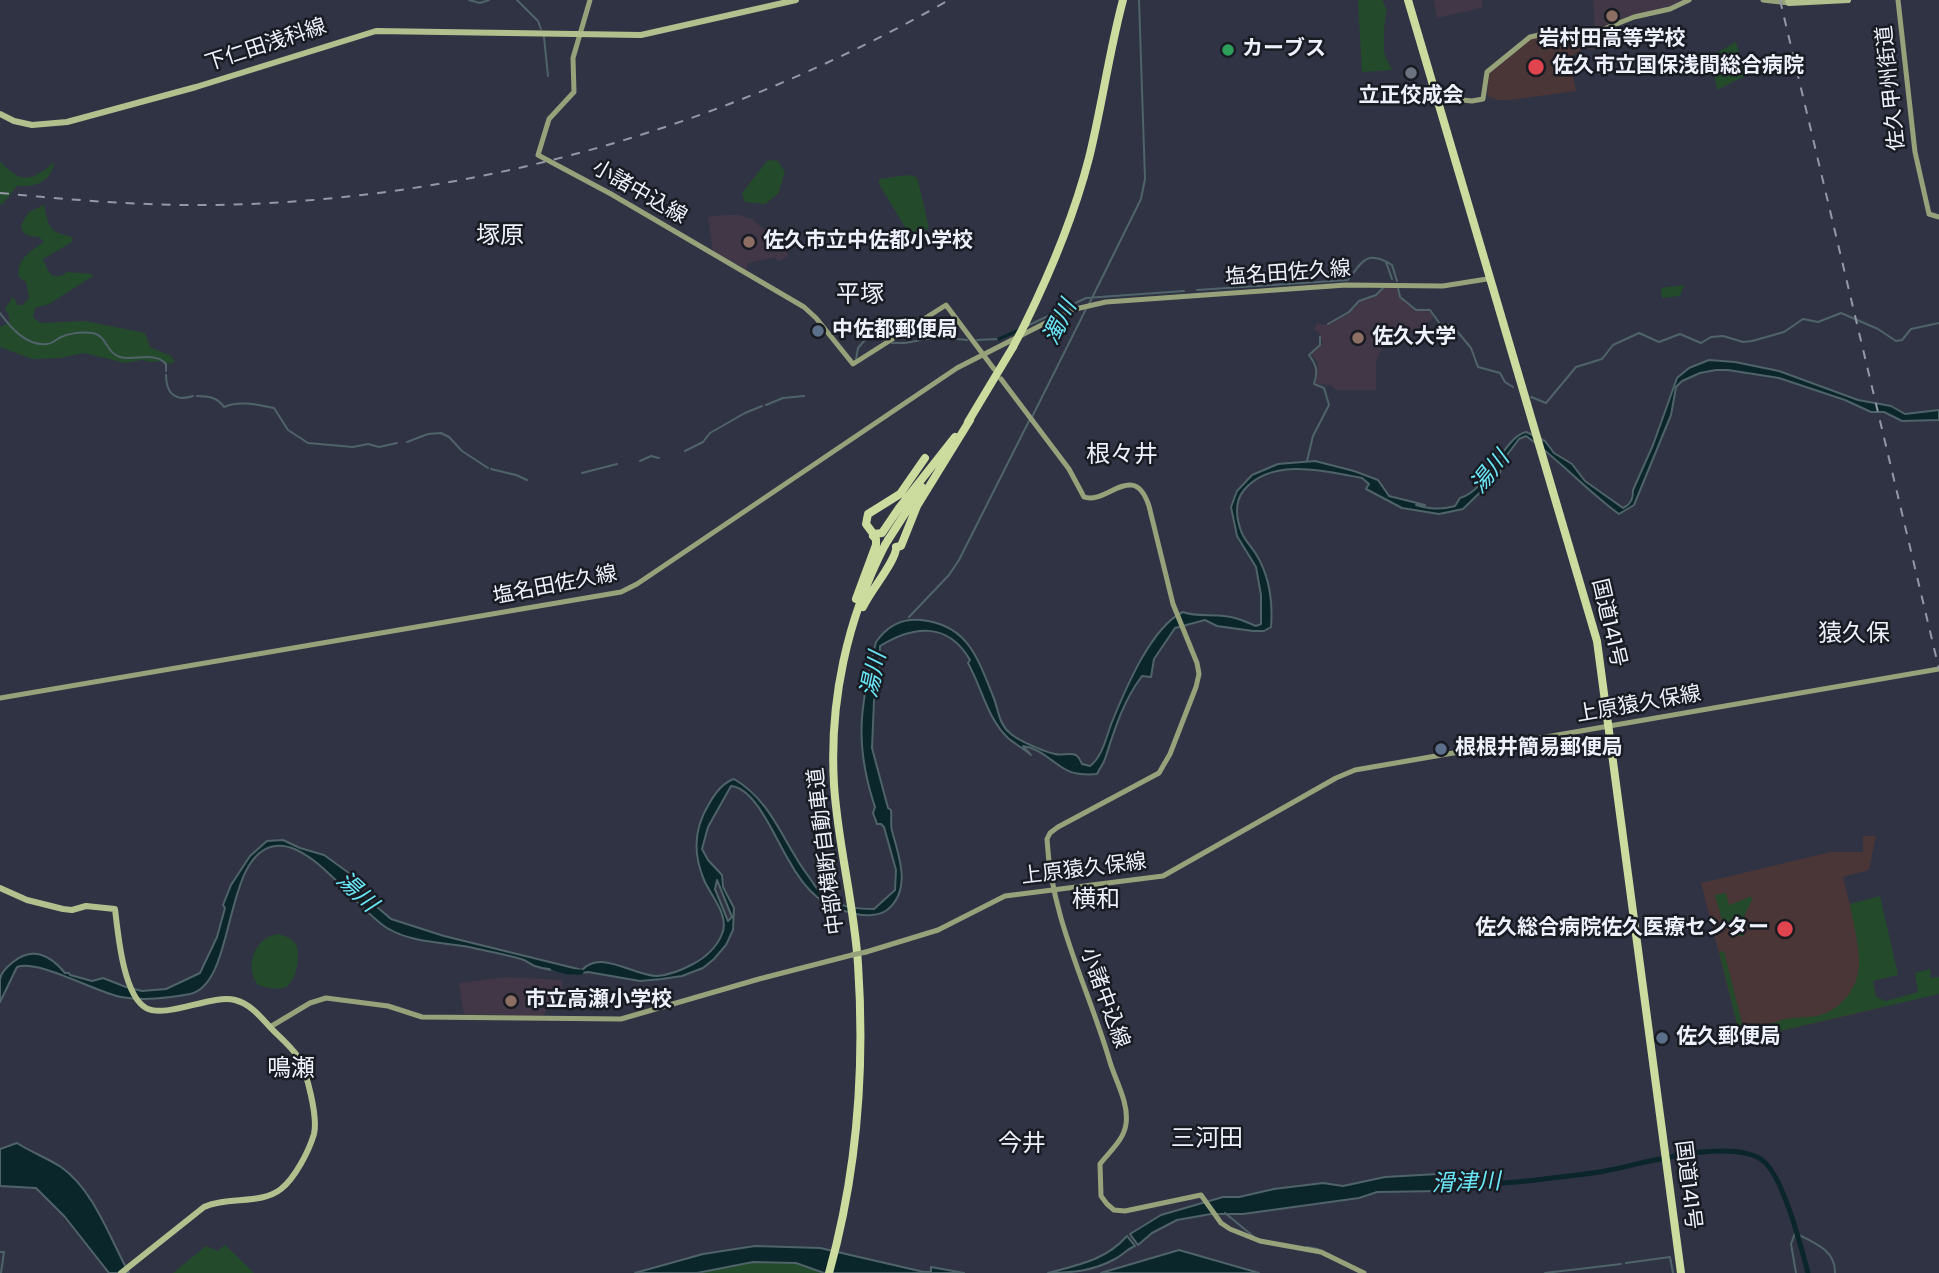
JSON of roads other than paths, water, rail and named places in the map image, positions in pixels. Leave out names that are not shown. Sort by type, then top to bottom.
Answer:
[{"type":"highway","name":"中部横断自動車道","points":[[1100,107],[1117,0]]},
{"type":"highway","name":"中部横断自動車道","points":[[829,1273],[851,1168],[860,1078],[858,960],[836,801],[834,764],[835,718],[845,652],[858,607],[887,543],[967,423],[1013,347],[1067,228],[1088,159],[1123,0]]},
{"type":"highway","name":"国道141号","points":[[1406,0],[1541,457],[1592,642],[1607,727],[1679,1273]]},
{"type":"highway","name":"国道141号","points":[[1434,97],[1531,424]]},
{"type":"highway","points":[[872,533],[883,533],[899,508],[967,423]]},
{"type":"highway","points":[[896,547],[903,543],[917,506],[967,423]]},
{"type":"highway","points":[[842,670],[843,652],[856,599],[876,545],[876,540],[865,522],[868,514],[900,494],[925,458]]},
{"type":"highway","points":[[872,533],[896,547]]},
{"type":"highway","points":[[845,652],[865,601],[896,555],[896,547]]},
{"type":"main road","name":"小諸中込線","points":[[590,0],[573,58],[574,92],[549,119],[538,155],[611,194],[804,307],[813,314],[853,364],[946,305],[983,353]]},
{"type":"main road","name":"下仁田浅科線","points":[[0,114],[32,125],[67,122],[197,87],[376,31],[652,34],[796,0]]},
{"type":"main road","points":[[1434,97],[1472,101],[1483,99],[1487,72],[1530,37],[1548,33],[1599,32],[1629,19],[1670,9],[1689,0]]},
{"type":"main road","points":[[1763,0],[1848,0]]},
{"type":"main road","name":"佐久甲州街道","points":[[1898,0],[1915,152],[1928,214],[1939,216]]},
{"type":"main road","name":"塩名田佐久線","points":[[0,698],[621,592],[637,584],[957,368],[983,353],[1091,304],[1346,285],[1447,286],[1487,279]]},
{"type":"main road","points":[[983,353],[994,369]]},
{"type":"main road","name":"小諸中込線","points":[[1001,379],[1069,468],[1084,497],[1094,499],[1115,487],[1127,485],[1138,488],[1145,495],[1176,612],[1197,663],[1199,678],[1165,765],[1152,777],[1051,832],[1047,842],[1053,890],[1068,944],[1097,1019],[1126,1112],[1124,1133],[1100,1164],[1102,1199],[1112,1209],[1121,1211],[1198,1195],[1203,1197],[1228,1228],[1249,1238],[1321,1252],[1364,1273]]},
{"type":"main road","name":"上原猿久保線","points":[[270,1027],[310,1003],[326,998],[388,1006],[422,1017],[621,1019],[938,930],[1000,898],[1163,876],[1351,771],[1936,670]]},
{"type":"main road","points":[[0,888],[21,898],[63,909],[72,910],[86,906],[115,909],[124,968],[131,987],[147,1009],[160,1010],[233,999],[248,1005],[294,1052],[302,1066],[312,1103],[314,1131],[289,1180],[278,1191],[266,1196],[211,1204],[188,1218],[121,1273]]},
{"type":"water","name":"湯川","points":[[1709,360],[1779,371],[1858,400],[1891,406],[1905,414],[1939,410],[1939,420],[1902,421],[1884,412],[1871,412],[1845,400],[1779,378],[1728,370],[1700,373],[1682,381],[1676,387],[1671,415],[1634,505],[1619,514],[1526,436],[1519,439],[1504,459],[1500,473],[1463,509],[1439,514],[1402,508],[1366,489],[1369,484],[1362,478],[1300,469],[1269,473],[1244,490],[1237,510],[1242,534],[1261,563],[1267,580],[1271,599],[1271,627],[1264,631],[1253,631],[1217,626],[1205,620],[1175,628],[1154,659],[1151,677],[1142,676],[1129,696],[1097,774],[1071,772],[1039,752],[1023,746],[1031,755],[1008,738],[990,712],[968,663],[970,660],[951,639],[941,633],[918,631],[893,639],[880,646],[872,748],[888,808],[891,810],[891,828],[902,872],[895,902],[884,912],[860,915],[830,906],[821,900],[797,874],[757,805],[740,789],[731,786],[708,827],[702,849],[722,875],[723,887],[734,908],[733,930],[726,945],[714,959],[703,968],[682,976],[640,981],[588,972],[552,970],[502,954],[407,937],[375,919],[334,878],[304,854],[289,847],[275,846],[258,854],[246,871],[216,967],[205,985],[190,994],[138,999],[121,997],[52,972],[26,966],[17,967],[0,1002],[2,974],[13,962],[27,954],[47,957],[70,975],[92,981],[103,978],[142,991],[166,989],[200,973],[217,937],[225,908],[223,905],[231,885],[250,856],[267,841],[283,840],[324,855],[349,873],[347,875],[355,888],[391,919],[444,936],[582,970],[598,962],[618,965],[648,975],[671,973],[702,959],[714,948],[722,934],[724,920],[700,870],[697,841],[700,822],[711,800],[722,786],[734,779],[759,799],[820,892],[840,904],[874,909],[895,890],[896,870],[884,827],[877,824],[873,813],[875,807],[868,784],[862,744],[863,706],[876,642],[890,627],[901,622],[921,620],[950,628],[969,645],[976,656],[1001,721],[1011,734],[1045,751],[1076,755],[1082,764],[1090,766],[1101,752],[1117,709],[1140,661],[1160,631],[1171,620],[1183,612],[1233,617],[1256,626],[1261,624],[1261,595],[1256,567],[1237,536],[1231,507],[1237,491],[1252,475],[1278,464],[1315,461],[1378,480],[1389,496],[1425,505],[1416,505],[1445,508],[1455,506],[1460,498],[1479,485],[1517,436],[1526,432],[1545,441],[1554,453],[1572,464],[1585,481],[1623,508],[1631,501],[1677,378],[1689,368]],"holes":[[[717,880],[732,917],[728,921],[715,889]]]},
{"type":"water","points":[[17,1143],[61,1167],[83,1188],[129,1273],[109,1273],[65,1217],[36,1188],[0,1186],[0,1149]]},
{"type":"water","points":[[1438,1174],[1440,1191],[1377,1192],[1359,1198],[1177,1220],[1152,1233],[1138,1245],[1130,1234],[1161,1215],[1223,1197],[1239,1197],[1274,1189],[1323,1183],[1343,1186],[1385,1177]]},
{"type":"water","points":[[1127,1236],[1135,1246],[1107,1263],[1082,1271],[1048,1273],[1101,1256]]},
{"type":"water","points":[[755,1246],[820,1248],[924,1272],[931,1272],[931,1267],[964,1273],[824,1273],[796,1263],[753,1262],[697,1273],[635,1273],[703,1254]]},
{"type":"water","points":[[1179,1250],[1259,1273],[1101,1273]]},
{"type":"waterway","points":[[469,0],[480,3],[489,0]]},
{"type":"waterway","points":[[517,0],[538,21],[541,29]]},
{"type":"waterway","name":"濁川","points":[[1089,304],[1141,199],[1145,179],[1139,0]]},
{"type":"waterway","points":[[544,37],[548,76]]},
{"type":"waterway","points":[[1197,290],[1348,280],[1361,263],[1370,258],[1392,265],[1397,281]]},
{"type":"waterway","points":[[1386,262],[1392,279]]},
{"type":"waterway","points":[[1328,324],[1349,312],[1359,301],[1376,295],[1383,288]]},
{"type":"waterway","points":[[1398,288],[1400,297],[1416,310],[1430,310],[1440,324],[1452,325],[1471,348],[1478,367],[1500,373],[1505,382],[1513,387]]},
{"type":"waterway","points":[[1027,326],[1086,298],[1184,291]]},
{"type":"waterway","name":"濁川","points":[[1032,417],[1086,309]]},
{"type":"waterway","points":[[0,313],[14,330],[32,342],[49,344],[69,335],[97,334],[115,355],[126,358],[156,358],[166,364],[166,371]]},
{"type":"waterway","points":[[1531,397],[1546,403],[1576,367],[1602,359],[1613,345],[1639,333],[1659,342],[1680,334],[1701,343],[1711,337],[1723,336],[1743,342],[1784,332],[1803,319],[1818,322],[1841,313],[1878,329],[1896,341],[1902,340],[1911,329],[1939,323]]},
{"type":"waterway","points":[[999,339],[1019,330]]},
{"type":"waterway","points":[[866,339],[872,337],[885,340]]},
{"type":"waterway","points":[[892,343],[938,337],[967,340]]},
{"type":"waterway","points":[[1307,461],[1313,436],[1329,405],[1324,388],[1314,384],[1316,369],[1309,355],[1320,345],[1320,337]]},
{"type":"waterway","points":[[977,340],[999,339]]},
{"type":"waterway","points":[[856,359],[858,348],[865,340]]},
{"type":"waterway","points":[[166,375],[168,387],[173,394],[181,398],[193,396]]},
{"type":"waterway","points":[[197,396],[212,398],[224,407],[242,403],[274,408],[288,430],[308,443],[353,447],[368,444],[379,447],[397,443]]},
{"type":"waterway","points":[[766,405],[783,398],[804,396]]},
{"type":"waterway","points":[[685,451],[703,442],[710,433],[762,406]]},
{"type":"waterway","name":"濁川","points":[[909,617],[949,575],[959,560],[1029,421]]},
{"type":"waterway","points":[[407,442],[428,434],[441,433],[488,468]]},
{"type":"waterway","points":[[640,461],[651,456],[659,458]]},
{"type":"waterway","points":[[582,473],[617,464]]},
{"type":"waterway","points":[[491,469],[527,480]]},
{"type":"waterway","name":"湯川","points":[[553,968],[581,972]]},
{"type":"waterway","name":"滑津川","points":[[1434,1187],[1579,1175],[1685,1154],[1729,1151],[1748,1154],[1762,1160],[1777,1180],[1790,1212],[1808,1273]]},
{"type":"waterway","points":[[1225,1213],[1253,1236]]},
{"type":"waterway","points":[[1796,1273],[1791,1244],[1795,1233],[1828,1253],[1832,1258],[1835,1273]]},
{"type":"waterway","points":[[1307,1247],[1318,1249]]},
{"type":"waterway","points":[[0,1252],[4,1252],[1,1273]]},
{"type":"waterway","points":[[1626,1263],[1670,1257],[1673,1273]]},
{"type":"waterway","points":[[1545,1273],[1621,1264]]},
{"type":"railway","points":[[0,193],[162,205],[217,205],[313,200],[409,189],[503,171],[596,148],[687,119],[777,85],[864,45],[949,0]]},
{"type":"railway","points":[[1780,0],[1939,669]]},
{"type":"place","name":"岩村田高等学校","points":[[1612,16]]},
{"type":"place","name":"カーブス","points":[[1228,50]]},
{"type":"place","name":"佐久市立国保浅間総合病院","points":[[1536,67]]},
{"type":"place","name":"立正佼成会","points":[[1411,73]]},
{"type":"place","name":"佐久市立中佐都小学校","points":[[749,242]]},
{"type":"place","name":"中佐都郵便局","points":[[818,331]]},
{"type":"place","name":"佐久大学","points":[[1358,338]]},
{"type":"place","name":"根根井簡易郵便局","points":[[1441,749]]},
{"type":"place","name":"佐久総合病院佐久医療センター","points":[[1785,929]]},
{"type":"place","name":"市立高瀬小学校","points":[[511,1001]]},
{"type":"place","name":"佐久郵便局","points":[[1662,1038]]},
{"type":"district","name":"塚原","points":[[500,237]]},
{"type":"district","name":"平塚","points":[[860,296]]},
{"type":"district","name":"根々井","points":[[1122,456]]},
{"type":"district","name":"猿久保","points":[[1854,635]]},
{"type":"district","name":"横和","points":[[1096,901]]},
{"type":"district","name":"鳴瀬","points":[[291,1070]]},
{"type":"district","name":"三河田","points":[[1207,1140]]},
{"type":"district","name":"今井","points":[[1022,1145]]}]
